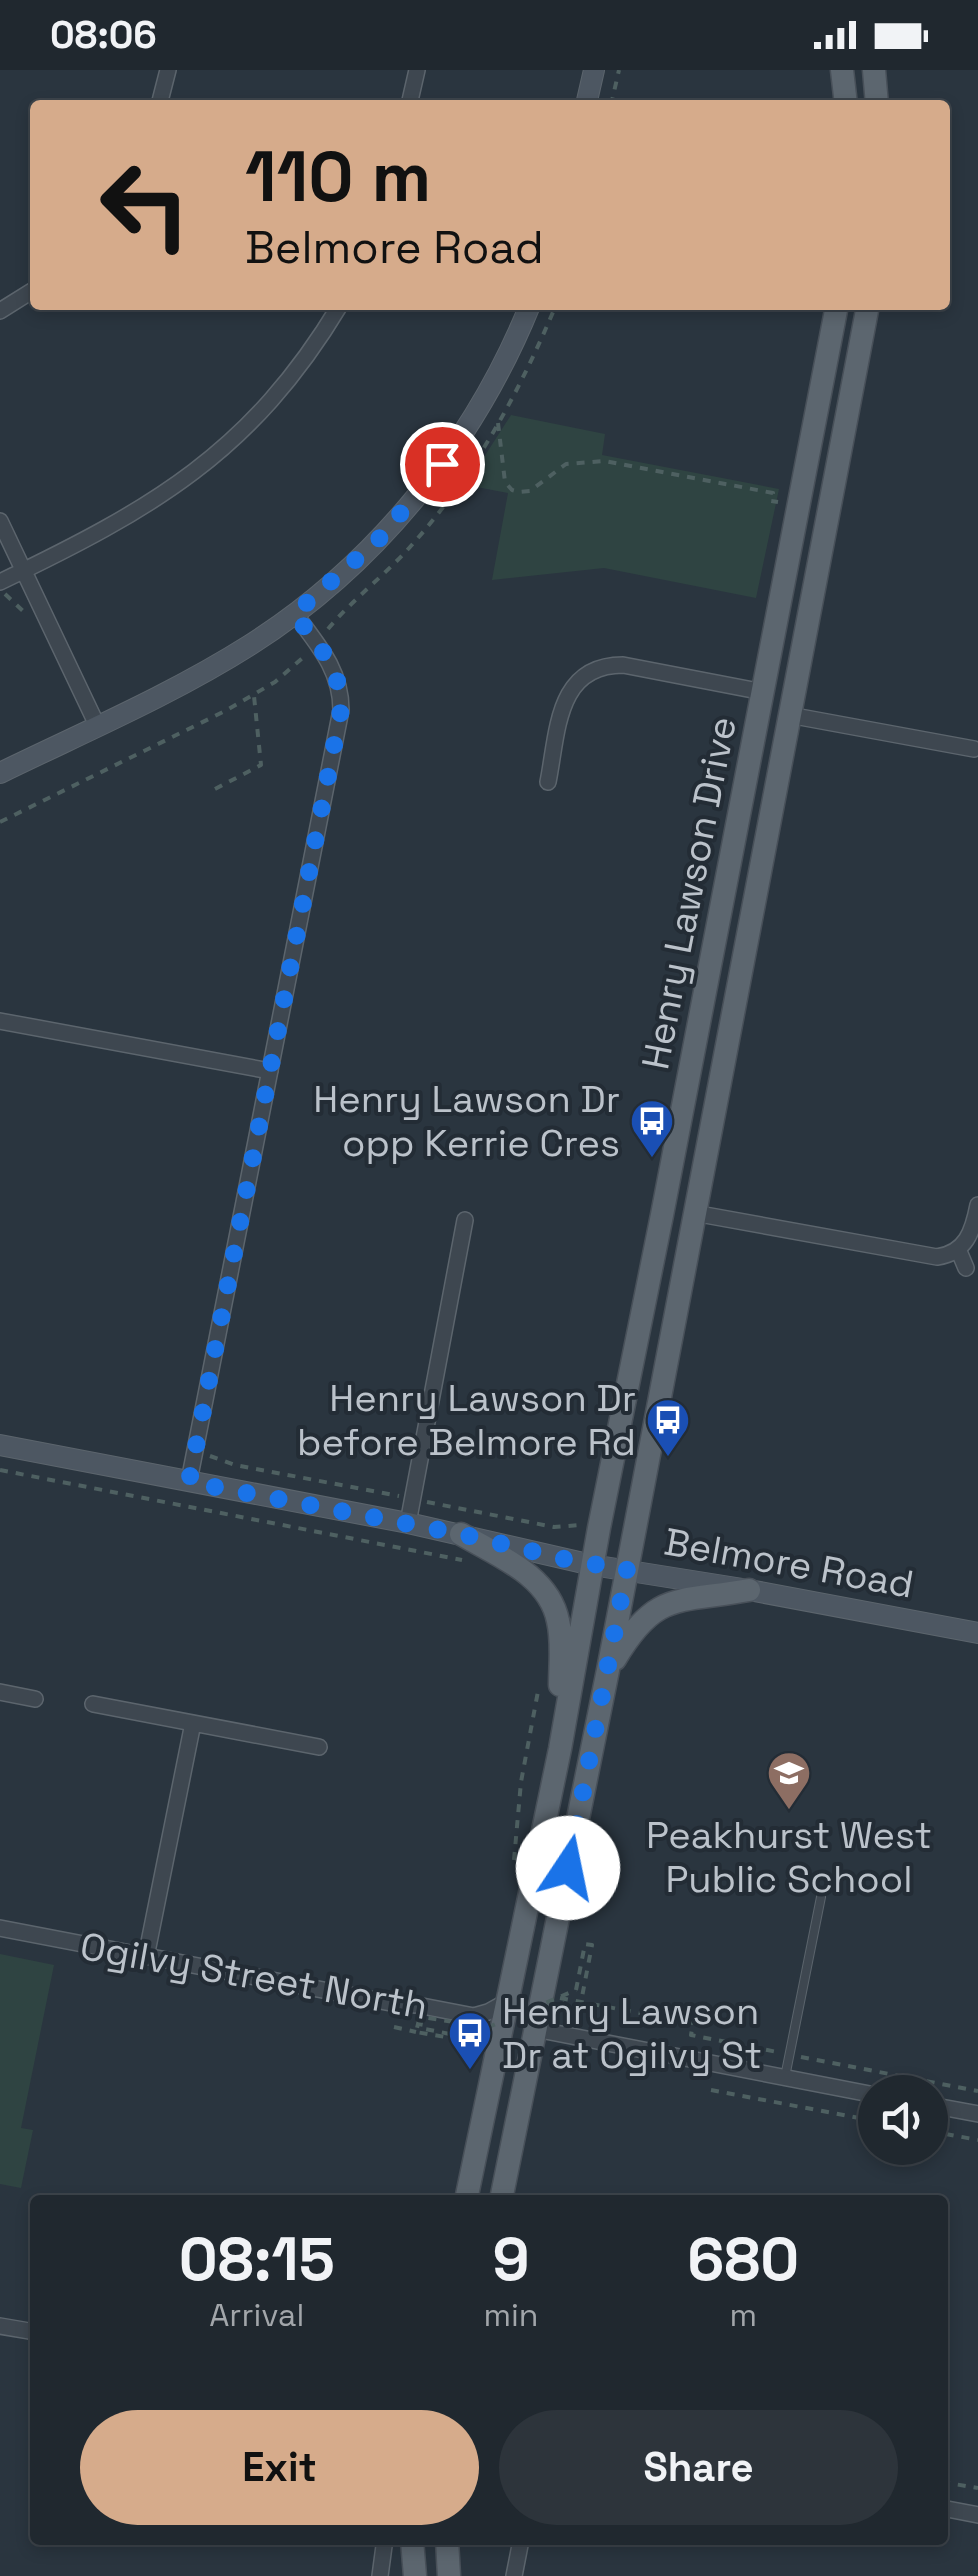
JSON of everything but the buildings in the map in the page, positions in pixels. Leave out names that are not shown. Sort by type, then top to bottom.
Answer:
[{"type":"main road","points":[[587,100],[594,70]]},
{"type":"main road","points":[[842,70],[845,100]]},
{"type":"main road","points":[[874,70],[877,100]]},
{"type":"main road","points":[[0,773],[195,677],[294,614],[378,540],[422,490],[478,410],[528,310]]},
{"type":"main road","name":"Henry Lawson Drive","points":[[467,2195],[560,1749],[592,1565],[836,310]]},
{"type":"main road","name":"Henry Lawson Drive","points":[[502,2195],[608,1670],[867,310]]},
{"type":"main road","name":"Belmore Road","points":[[0,1445],[408,1523],[592,1565],[978,1633]]},
{"type":"main road","points":[[461,1534],[532,1578],[551,1600],[560,1626],[560,1749]]},
{"type":"main road","points":[[608,1670],[650,1612],[686,1599],[749,1590]]},
{"type":"main road","points":[[412,2545],[415,2576]]},
{"type":"main road","points":[[447,2545],[450,2576]]},
{"type":"street","points":[[161,100],[168,70]]},
{"type":"street","points":[[410,100],[417,70]]},
{"type":"street","points":[[0,311],[30,292]]},
{"type":"street","points":[[0,584],[131,516],[206,465],[268,405],[312,350],[337,310]]},
{"type":"street","points":[[0,521],[98,725]]},
{"type":"street","points":[[189,1482],[341,710],[334,668],[294,614]]},
{"type":"street","points":[[548,782],[562,709],[584,675],[596,669],[623,665],[764,692]]},
{"type":"street","points":[[788,714],[974,749]]},
{"type":"street","points":[[0,1020],[270,1072]]},
{"type":"street","points":[[694,1213],[924,1256],[949,1255],[958,1249],[974,1226],[978,1205]]},
{"type":"street","points":[[408,1523],[465,1220]]},
{"type":"street","points":[[958,1249],[966,1268]]},
{"type":"street","points":[[0,1692],[35,1699]]},
{"type":"street","points":[[93,1704],[319,1747]]},
{"type":"street","points":[[146,1957],[193,1723]]},
{"type":"street","name":"Ogilvy Street North","points":[[0,1928],[474,2016],[506,2002]]},
{"type":"street","points":[[536,2030],[858,2092]]},
{"type":"street","points":[[948,2108],[978,2114]]},
{"type":"street","points":[[0,2326],[30,2331]]},
{"type":"street","points":[[948,2509],[978,2515]]},
{"type":"street","points":[[514,2576],[520,2545]]},
{"type":"street","points":[[380,2576],[384,2546]]},
{"type":"lane","points":[[785,2078],[821,1898]]},
{"type":"path","points":[[612,100],[620,70]]},
{"type":"path","points":[[498,423],[505,482],[519,492],[530,491],[566,464],[604,462],[773,493],[771,501],[778,502]]},
{"type":"path","points":[[0,584],[8,600],[24,612]]},
{"type":"path","points":[[215,788],[260,764],[254,695]]},
{"type":"path","points":[[210,1456],[235,1466],[554,1527],[580,1524]]},
{"type":"path","points":[[0,1470],[466,1560]]},
{"type":"path","points":[[513,1869],[521,1782],[542,1674]]},
{"type":"path","points":[[458,2032],[458,2023],[422,2017],[420,2028],[465,2037],[576,1990],[585,1944],[592,1945],[581,2002]]},
{"type":"path","points":[[568,2014],[560,1998],[693,2023],[691,2036],[978,2092]]},
{"type":"path","points":[[394,2027],[416,2032]]},
{"type":"path","points":[[711,2090],[858,2118]]},
{"type":"path","points":[[948,2134],[978,2140]]},
{"type":"path","points":[[948,2483],[978,2488]]},
{"type":"green space","points":[[511,415],[605,434],[602,455],[779,489],[756,598],[604,568],[492,580],[508,493],[466,485]]},
{"type":"green space","points":[[0,1954],[54,1965],[21,2128],[33,2130],[21,2188],[0,2184]]},
{"type":"place","name":"Henry Lawson Dr opp Kerrie Cres","points":[[652,1159]]},
{"type":"place","name":"Henry Lawson Dr before Belmore Rd","points":[[668,1458]]},
{"type":"place","name":"Peakhurst West Public School","points":[[789,1811]]},
{"type":"place","name":"Henry Lawson Dr at Ogilvy St","points":[[470,2071]]},
{"type":"route","points":[[442,464],[378,540],[294,614],[334,668],[341,710],[189,1482],[627,1569],[568,1868]]}]
